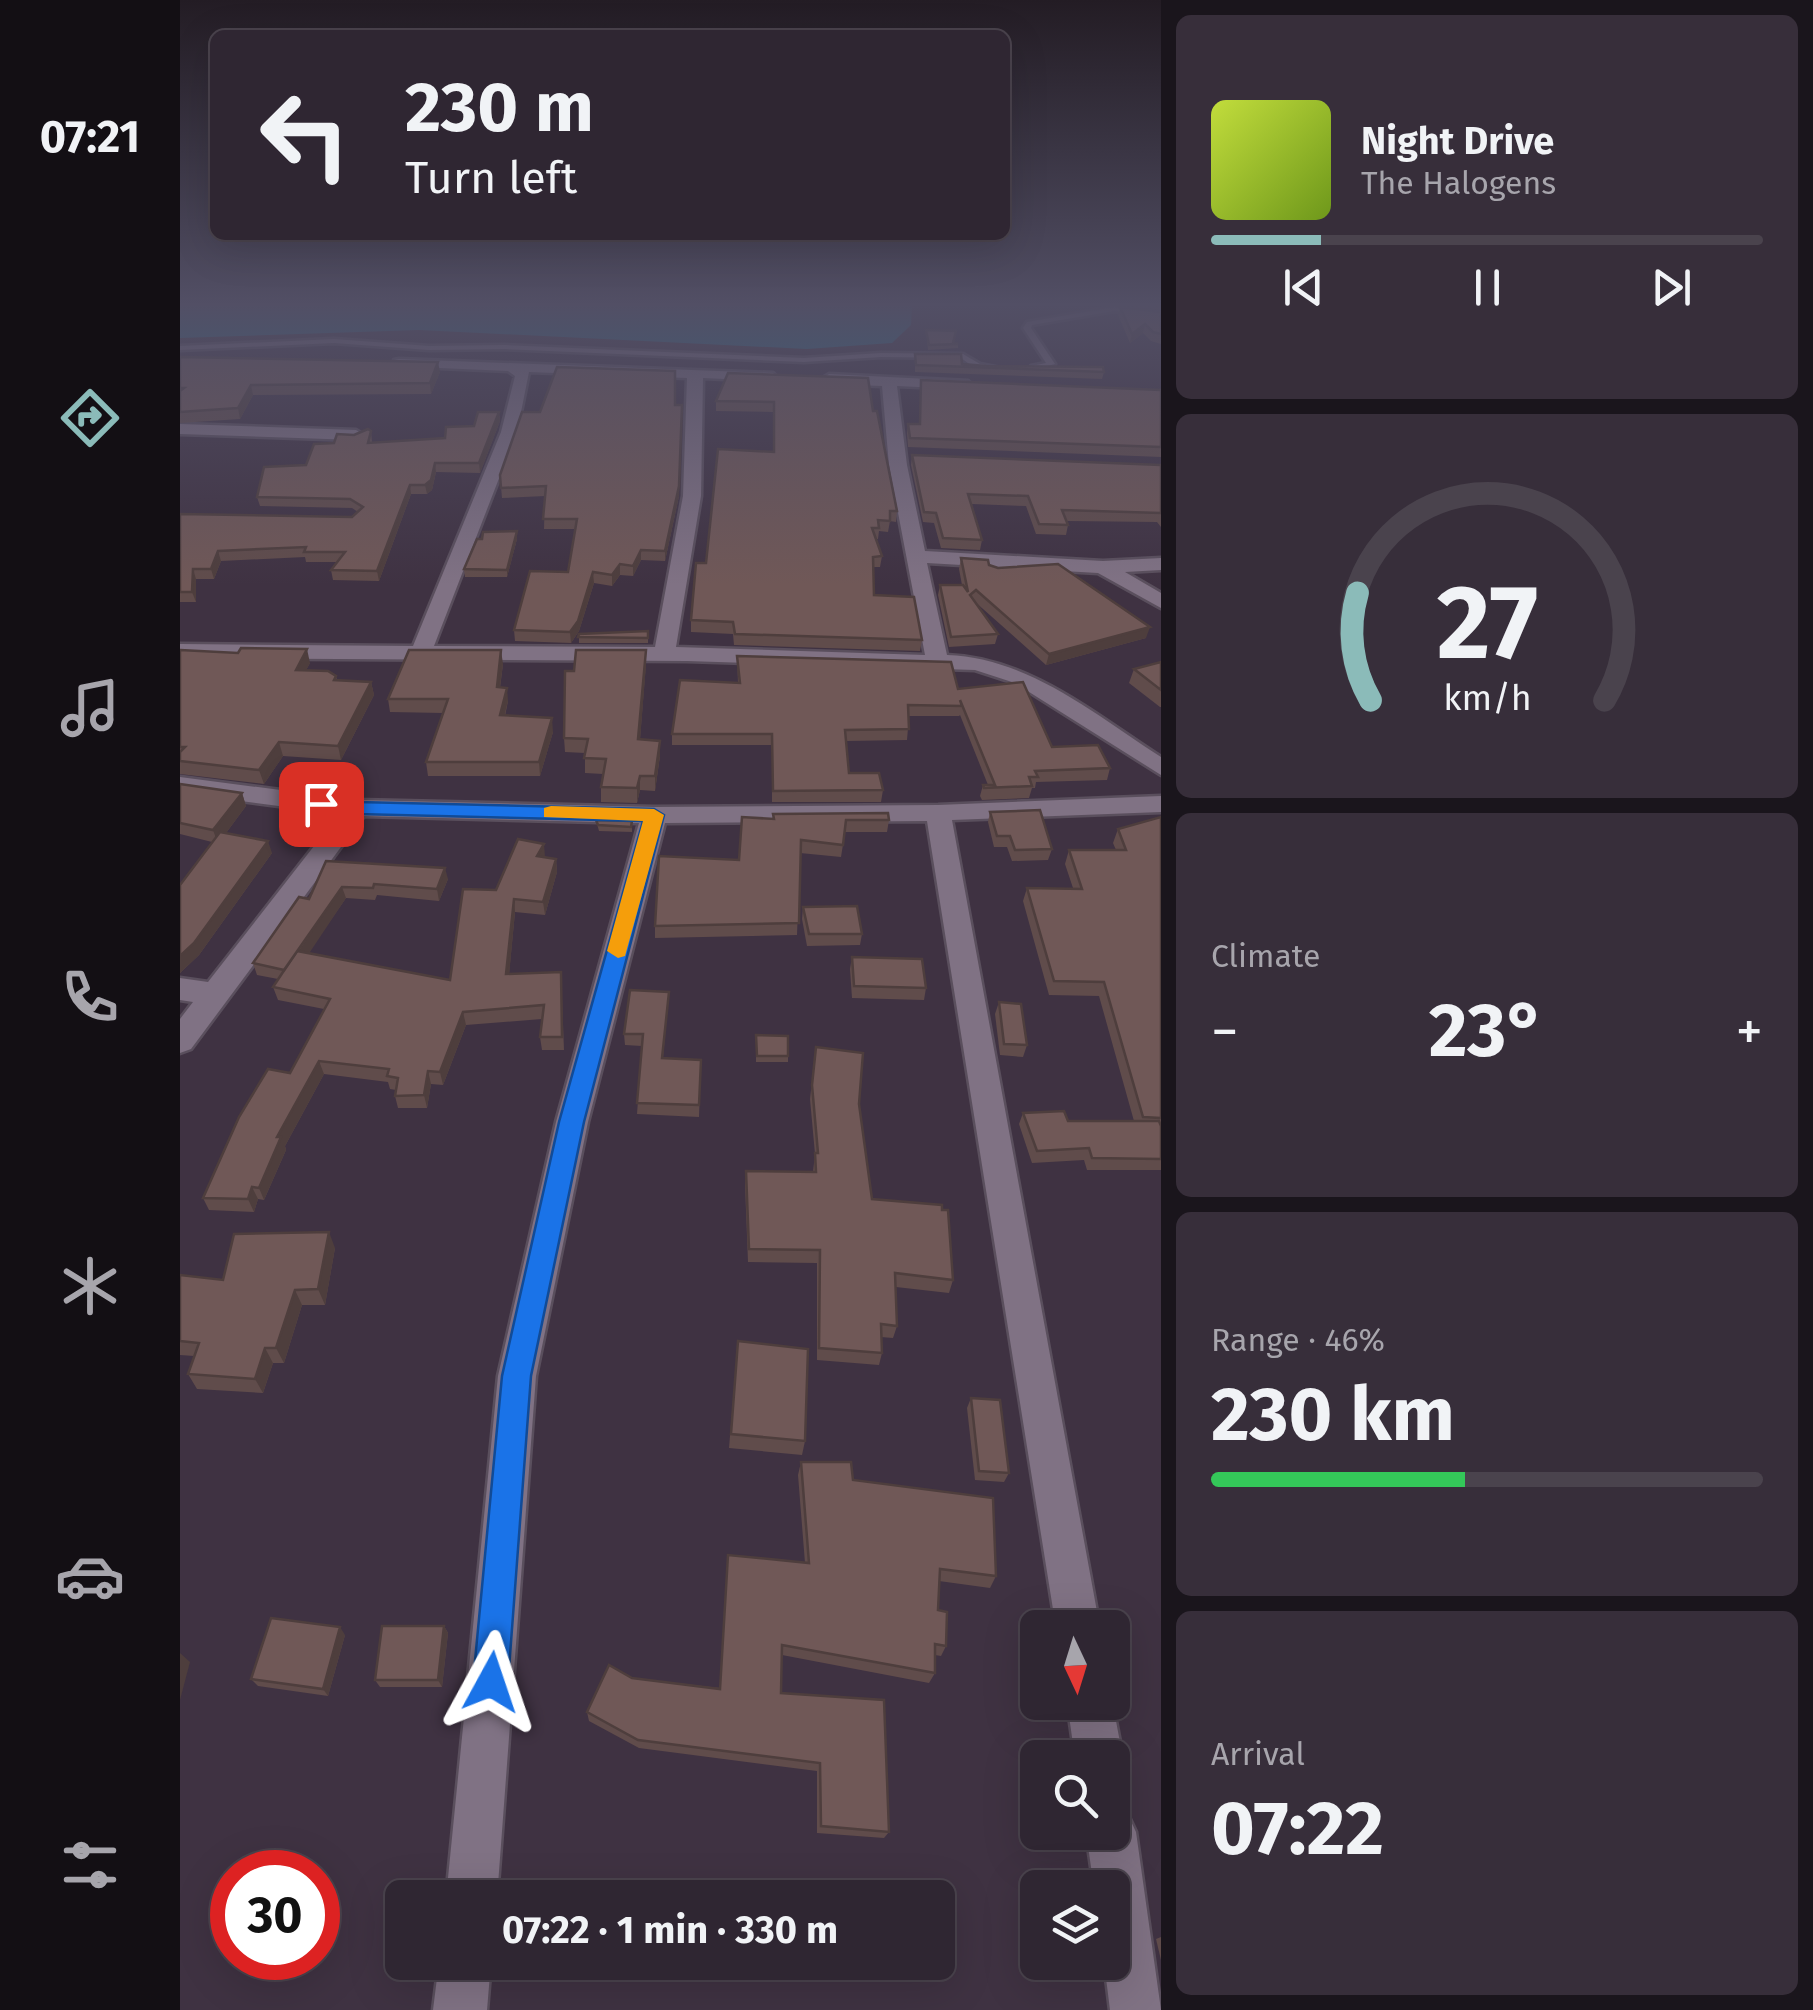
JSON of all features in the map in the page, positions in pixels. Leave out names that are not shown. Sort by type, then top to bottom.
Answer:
[{"type":"street","points":[[420,654],[520,398]]},
{"type":"street","points":[[664,655],[692,496],[694,398]]},
{"type":"street","points":[[893,398],[908,457],[914,556],[937,660]]},
{"type":"street","points":[[180,429],[356,435]]},
{"type":"street","points":[[914,556],[1103,567],[1160,564]]},
{"type":"street","points":[[1103,567],[1160,602]]},
{"type":"street","points":[[180,651],[664,655],[976,663],[1023,678],[1160,768]]},
{"type":"street","points":[[180,785],[357,808],[654,815],[938,812],[1160,804]]},
{"type":"street","points":[[180,1041],[357,808]]},
{"type":"street","points":[[938,812],[1075,1610]]},
{"type":"street","points":[[473,1880],[517,1376],[572,1122],[654,815]]},
{"type":"street","points":[[180,989],[216,994]]},
{"type":"street","points":[[1113,1850],[1137,2010]]},
{"type":"street","points":[[460,2010],[463,1980]]},
{"type":"building","points":[[180,398],[244,398],[238,408],[180,412]]},
{"type":"building","points":[[545,398],[675,398],[675,405],[682,405],[679,486],[665,551],[641,550],[633,566],[620,564],[612,575],[593,572],[578,621],[570,632],[514,630],[530,571],[568,572],[577,519],[543,519],[546,486],[501,488],[500,475],[522,412],[540,412]]},
{"type":"building","points":[[717,398],[871,398],[897,511],[890,511],[890,521],[878,520],[879,528],[872,528],[882,556],[873,557],[874,595],[914,597],[922,640],[735,634],[733,622],[691,620],[696,563],[706,563],[718,449],[774,452],[774,402],[716,401]]},
{"type":"building","points":[[921,398],[1161,398],[1161,447],[910,438],[908,424],[920,424]]},
{"type":"building","points":[[478,412],[499,412],[479,463],[435,463],[431,480],[425,485],[410,485],[377,571],[331,570],[345,552],[304,552],[306,547],[218,551],[211,569],[193,569],[192,592],[180,592],[180,514],[352,517],[363,507],[350,499],[257,497],[264,467],[306,465],[314,444],[334,443],[337,434],[354,435],[368,429],[368,443],[445,438],[446,427],[474,426]]},
{"type":"building","points":[[912,455],[1161,465],[1161,513],[1062,510],[1068,525],[1039,524],[1028,496],[968,494],[982,540],[943,538],[936,513],[924,512]]},
{"type":"building","points":[[517,531],[507,570],[464,569],[483,532]]},
{"type":"building","points":[[961,558],[988,560],[989,565],[998,568],[1058,564],[1150,627],[1049,654],[976,590],[970,595],[998,634],[951,637],[940,585],[963,585],[968,592]]},
{"type":"building","points":[[648,631],[648,638],[578,637],[579,634]]},
{"type":"building","points":[[241,648],[307,649],[296,670],[328,671],[336,676],[334,680],[371,682],[338,746],[279,742],[259,770],[180,761],[180,752],[185,747],[180,747],[180,650],[238,653]]},
{"type":"building","points":[[409,650],[501,650],[497,687],[507,688],[500,715],[552,718],[539,762],[426,762],[448,699],[388,699]]},
{"type":"building","points":[[576,650],[646,650],[638,739],[660,741],[655,776],[640,776],[637,788],[601,787],[606,759],[584,758],[588,739],[564,738],[565,671],[574,671]]},
{"type":"building","points":[[737,656],[951,662],[958,689],[1023,682],[1052,747],[1098,745],[1110,768],[1035,771],[1038,777],[1029,777],[1032,786],[984,788],[983,785],[995,785],[960,700],[962,706],[908,705],[909,729],[845,730],[849,773],[879,773],[883,790],[773,791],[772,734],[672,734],[680,680],[740,683]]},
{"type":"building","points":[[1161,662],[1161,690],[1134,669]]},
{"type":"building","points":[[180,784],[242,793],[213,830],[180,823]]},
{"type":"building","points":[[1040,810],[1052,849],[1015,850],[1010,836],[997,836],[990,812]]},
{"type":"building","points":[[888,813],[889,820],[846,820],[843,845],[801,840],[799,923],[655,926],[659,856],[739,860],[742,817]]},
{"type":"building","points":[[1161,817],[1161,1118],[1143,1117],[1104,982],[1054,981],[1027,888],[1082,889],[1069,850],[1126,850],[1118,829]]},
{"type":"building","points":[[596,820],[632,821],[631,827],[598,825]]},
{"type":"building","points":[[220,832],[268,841],[194,943],[180,956],[180,885]]},
{"type":"building","points":[[518,839],[544,844],[537,856],[556,859],[543,902],[514,899],[506,974],[561,972],[562,1037],[540,1037],[544,1005],[463,1012],[440,1072],[428,1071],[424,1095],[395,1096],[398,1078],[387,1076],[389,1069],[319,1061],[277,1137],[281,1137],[259,1188],[252,1187],[248,1199],[203,1198],[239,1117],[268,1069],[290,1073],[330,999],[273,987],[297,951],[450,980],[463,889],[496,890]]},
{"type":"building","points":[[326,861],[445,868],[437,889],[374,884],[373,888],[342,887],[284,970],[253,963],[299,897],[309,899]]},
{"type":"building","points":[[857,906],[862,934],[809,934],[803,907]]},
{"type":"building","points":[[852,957],[922,959],[926,988],[854,986]]},
{"type":"building","points":[[630,990],[669,992],[662,1058],[701,1060],[699,1105],[637,1103],[643,1034],[624,1034]]},
{"type":"building","points":[[999,1002],[1021,1004],[1027,1045],[1004,1044]]},
{"type":"building","points":[[756,1035],[788,1036],[788,1056],[757,1056]]},
{"type":"building","points":[[816,1047],[863,1053],[859,1104],[872,1199],[942,1205],[942,1210],[948,1210],[953,1280],[895,1273],[897,1326],[881,1324],[882,1353],[819,1348],[820,1250],[749,1249],[746,1171],[816,1172],[812,1085]]},
{"type":"building","points":[[1064,1111],[1068,1121],[1159,1121],[1161,1159],[1092,1158],[1089,1148],[1037,1151],[1023,1113]]},
{"type":"building","points":[[329,1232],[318,1289],[295,1290],[276,1348],[265,1348],[255,1379],[188,1374],[199,1343],[180,1341],[180,1275],[223,1280],[234,1234]]},
{"type":"building","points":[[738,1341],[808,1349],[805,1441],[731,1434]]},
{"type":"building","points":[[971,1398],[1000,1400],[1009,1473],[979,1471]]},
{"type":"building","points":[[801,1462],[851,1462],[853,1480],[993,1498],[996,1576],[940,1569],[938,1610],[947,1612],[946,1646],[935,1644],[935,1673],[782,1645],[781,1693],[884,1700],[889,1832],[821,1826],[820,1763],[638,1740],[587,1712],[609,1665],[632,1678],[720,1689],[728,1555],[809,1563]]},
{"type":"building","points":[[271,1618],[340,1627],[323,1689],[251,1679]]},
{"type":"building","points":[[382,1626],[444,1626],[438,1680],[375,1680]]},
{"type":"slow traffic","points":[[551,812],[654,815],[618,951]]},
{"type":"route","points":[[321,804],[654,815],[572,1122],[517,1376],[491,1682]]}]
